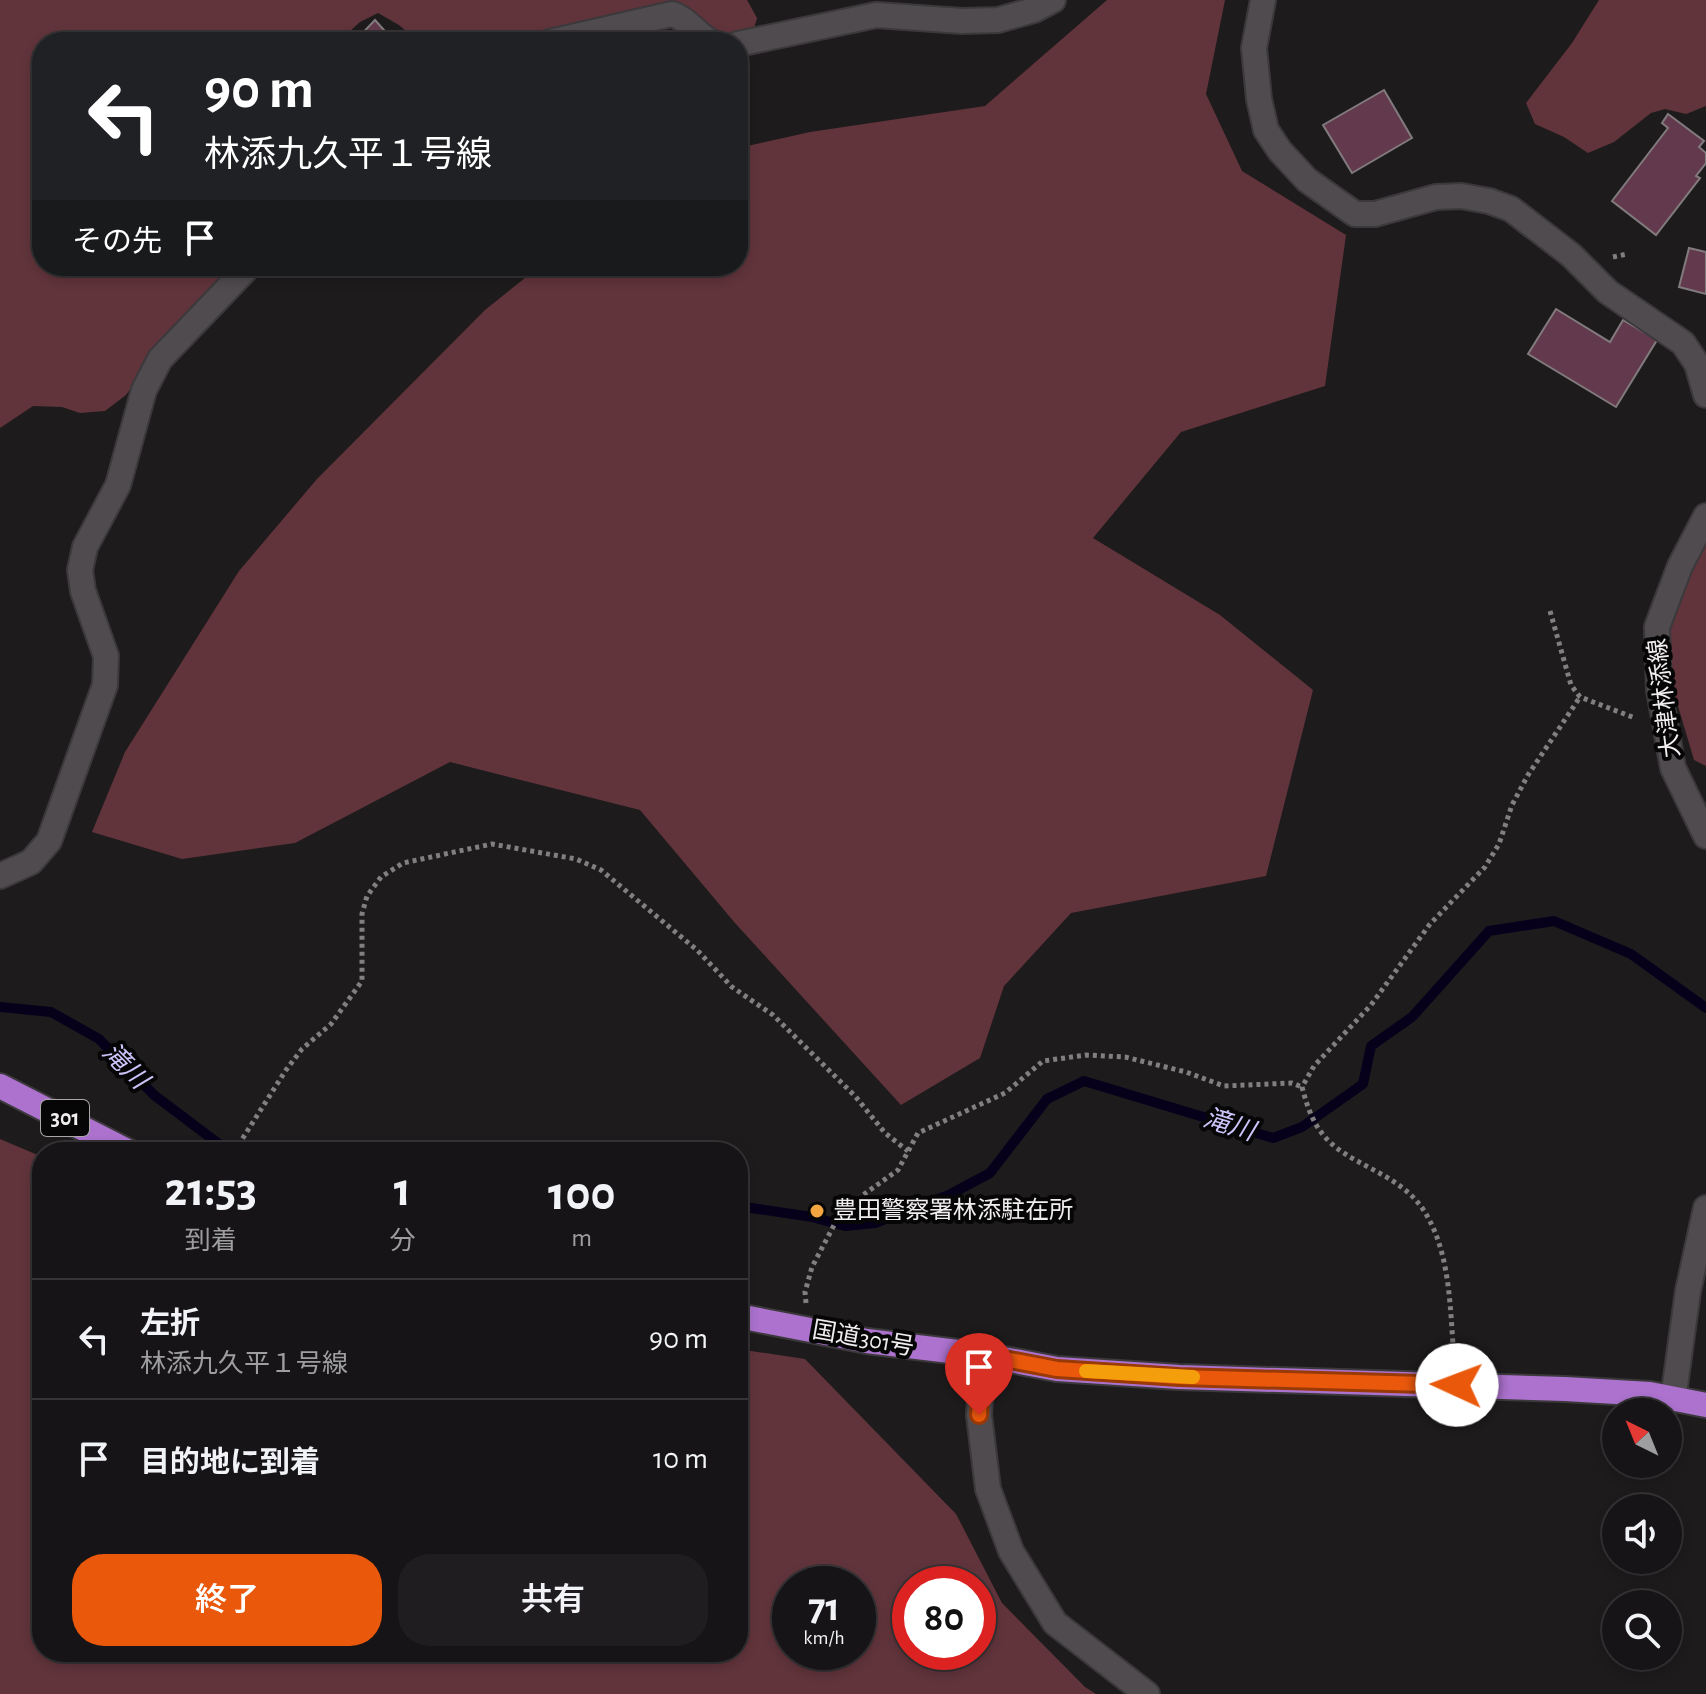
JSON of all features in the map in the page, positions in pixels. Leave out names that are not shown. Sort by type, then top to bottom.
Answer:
[{"type":"highway","name":"301","points":[[0,1086],[109,1142]]},
{"type":"highway","name":"国道301号","points":[[748,1318],[883,1343],[983,1355],[1057,1369],[1179,1377],[1650,1394],[1665,1398]]},
{"type":"highway","name":"国道301号","points":[[1682,1401],[1706,1405]]},
{"type":"street","points":[[748,42],[876,15],[962,21],[998,20],[1034,10],[1053,0]]},
{"type":"street","points":[[1263,0],[1254,48],[1259,99],[1266,130],[1280,151],[1307,180],[1355,214],[1375,214],[1436,197],[1461,196],[1511,209],[1571,255],[1608,292],[1683,343],[1697,364],[1706,395]]},
{"type":"street","points":[[594,32],[672,14],[679,16],[695,32]]},
{"type":"street","points":[[0,876],[31,862],[49,841],[105,685],[106,656],[83,591],[80,570],[85,547],[118,485],[144,390],[160,359],[239,276]]},
{"type":"street","name":"大津林添線","points":[[1706,516],[1680,566],[1657,627],[1659,690],[1673,768],[1706,836]]},
{"type":"street","points":[[1673,1398],[1688,1291],[1706,1208]]},
{"type":"street","points":[[983,1355],[979,1415],[988,1489],[1011,1551],[1055,1623],[1147,1694]]},
{"type":"path","points":[[1550,611],[1571,685],[1580,697],[1630,718],[1664,719]]},
{"type":"path","points":[[1457,1385],[1444,1259],[1427,1215],[1406,1189],[1321,1134],[1302,1087],[1314,1066],[1371,1005],[1430,924],[1485,867],[1499,844],[1512,805],[1528,775],[1580,697]]},
{"type":"path","points":[[240,1142],[286,1070],[302,1049],[331,1024],[362,981],[362,914],[367,896],[381,877],[403,863],[492,844],[576,859],[601,870],[697,950],[732,987],[773,1015],[855,1096],[885,1133],[908,1151]]},
{"type":"path","points":[[807,1329],[805,1292],[812,1267],[842,1210],[898,1170],[918,1133],[1005,1093],[1043,1061],[1086,1055],[1125,1057],[1186,1072],[1224,1086],[1292,1083],[1302,1087]]},
{"type":"shaded area","points":[[0,0],[747,0],[757,18],[753,32],[748,33],[710,31],[676,4],[559,32],[407,32],[378,13],[349,32],[32,32],[32,276],[226,276],[163,344],[126,395],[105,411],[80,413],[62,407],[33,406],[0,428]]},
{"type":"shaded area","points":[[1107,0],[1225,0],[1206,94],[1242,171],[1346,235],[1325,386],[1181,432],[1093,538],[1220,615],[1313,690],[1266,876],[1071,913],[1004,986],[980,1058],[901,1105],[735,923],[640,810],[450,762],[295,843],[182,859],[92,832],[125,752],[239,571],[317,479],[485,310],[528,276],[748,276],[748,146],[810,132],[985,106]]},
{"type":"shaded area","points":[[1599,0],[1706,0],[1706,106],[1686,114],[1665,109],[1651,113],[1614,142],[1588,153],[1564,137],[1535,124],[1526,103],[1572,43]]},
{"type":"shaded area","points":[[1706,533],[1706,766],[1694,760],[1675,696],[1667,638],[1675,602]]},
{"type":"shaded area","points":[[0,1139],[32,1153],[32,1662],[748,1662],[748,1350],[805,1359],[956,1514],[983,1566],[892,1566],[892,1670],[996,1670],[996,1591],[1002,1603],[1085,1687],[1096,1694],[0,1694]]},
{"type":"building","points":[[375,20],[386,32],[364,32]]},
{"type":"building","points":[[1384,90],[1412,138],[1352,173],[1323,125]]},
{"type":"building","points":[[1668,114],[1704,141],[1699,147],[1706,153],[1706,163],[1696,176],[1700,178],[1656,235],[1612,201],[1668,128],[1662,123]]},
{"type":"building","points":[[1689,248],[1706,252],[1706,294],[1679,287]]},
{"type":"building","points":[[1556,309],[1610,342],[1623,320],[1657,340],[1616,407],[1528,354]]},
{"type":"waterway","name":"滝川","points":[[748,1207],[812,1217],[845,1226],[875,1223],[949,1195],[990,1173],[1047,1099],[1084,1081],[1273,1138],[1302,1127],[1363,1084],[1371,1046],[1412,1017],[1489,931],[1554,921],[1631,954],[1706,1008]]},
{"type":"waterway","name":"滝川","points":[[0,1007],[51,1012],[99,1039],[154,1095],[216,1142]]},
{"type":"slow traffic","points":[[1086,1371],[1193,1377]]},
{"type":"place","name":"豊田警察署林添駐在所","points":[[817,1211]]},
{"type":"route","points":[[979,1415],[983,1355],[1057,1369],[1179,1377],[1457,1385]]}]
